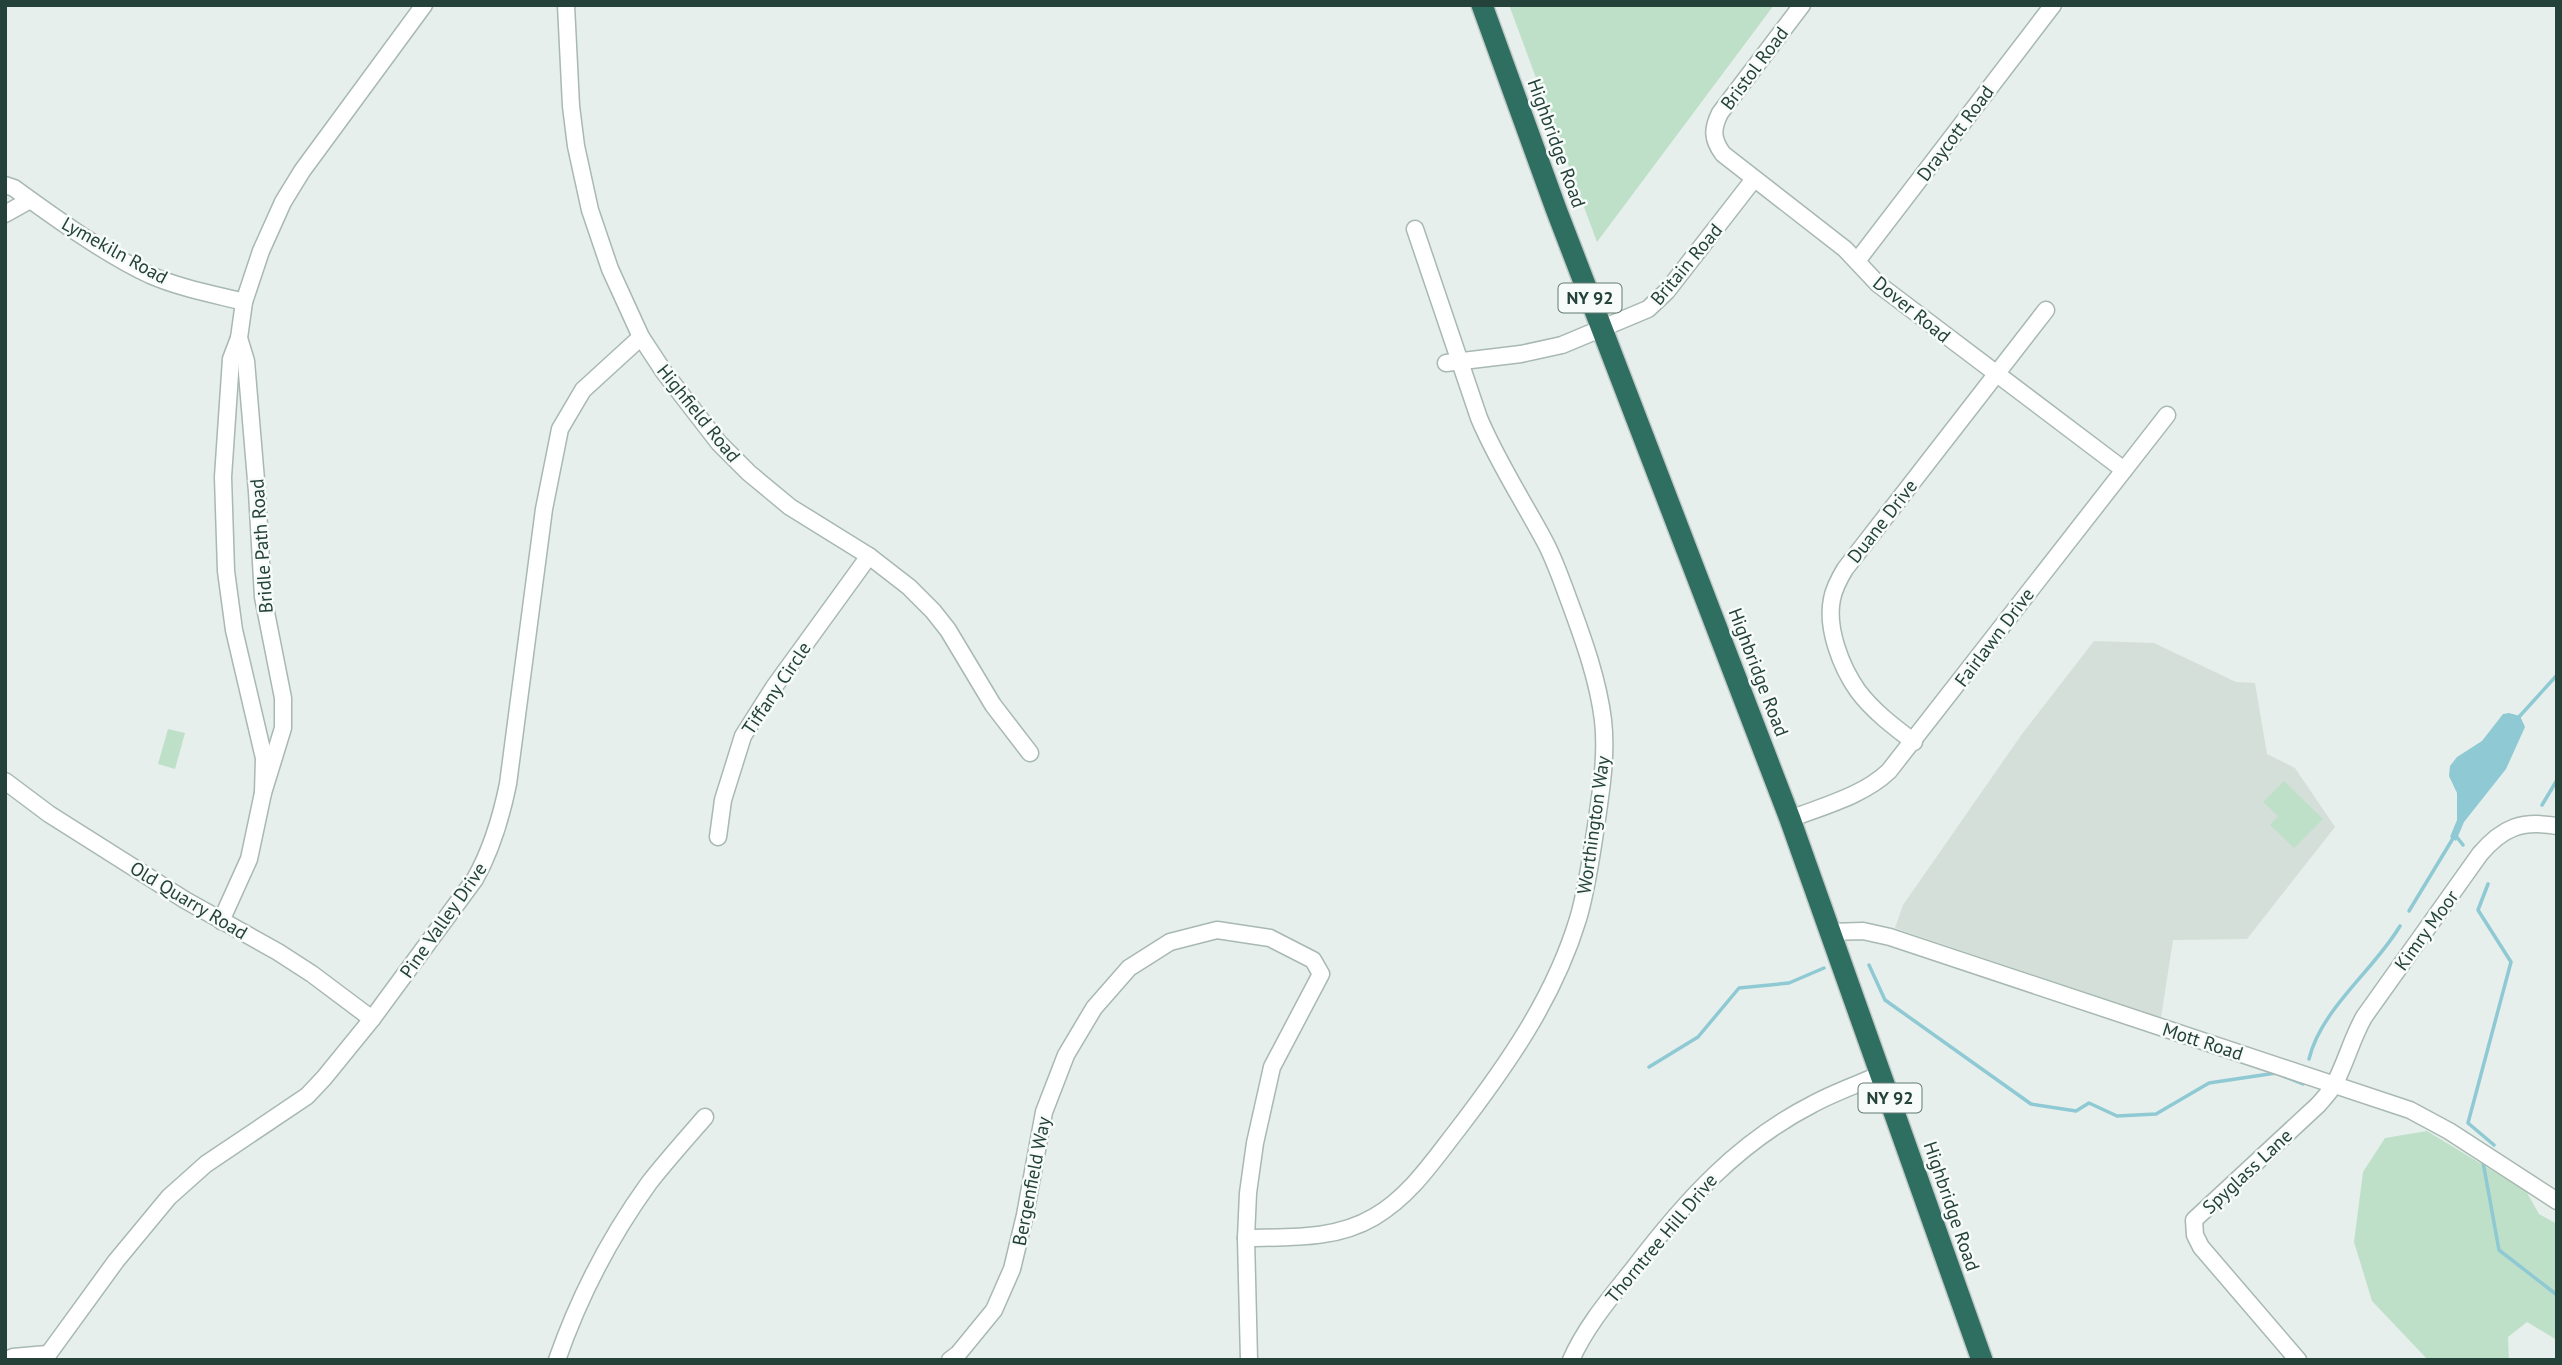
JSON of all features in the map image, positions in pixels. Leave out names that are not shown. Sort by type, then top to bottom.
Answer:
[{"type":"highway","name":"Highbridge Road","points":[[1482,5],[1790,819],[1982,1360]]},
{"type":"street","name":"Bridle Path Road","points":[[263,793],[264,758],[234,630],[226,571],[223,477],[231,359],[239,338],[244,302],[261,251],[289,191],[424,5]]},
{"type":"street","name":"Highfield Road","points":[[566,5],[576,146],[590,210],[610,269],[641,337],[664,372],[719,443],[749,473],[790,508],[869,556],[909,587],[933,611],[948,630],[993,705],[1030,753]]},
{"type":"street","name":"Bristol Road","points":[[1713,135],[1720,113],[1802,5]]},
{"type":"street","name":"Draycott Road","points":[[1857,261],[2053,5]]},
{"type":"street","name":"Dover Road","points":[[1713,135],[1723,154],[1857,261],[1878,284],[2124,470]]},
{"type":"street","name":"Britain Road","points":[[1453,361],[1521,354],[1562,345],[1648,309],[1667,291],[1754,179]]},
{"type":"street","name":"Lymekiln Road","points":[[5,185],[149,274],[187,288],[244,302]]},
{"type":"street","points":[[5,214],[30,200]]},
{"type":"street","name":"Worthington Way","points":[[1246,1238],[1307,1237],[1352,1228],[1375,1217],[1396,1202],[1418,1180],[1494,1082],[1525,1035],[1550,989],[1578,919],[1589,869],[1600,799],[1604,750],[1603,721],[1597,687],[1582,636],[1552,555],[1491,448],[1453,361],[1415,229]]},
{"type":"street","name":"Duane Drive","points":[[1914,742],[1879,714],[1858,691],[1835,642],[1831,624],[1831,601],[1835,586],[1845,569],[2046,310]]},
{"type":"street","name":"Pine Valley Drive","points":[[6,1360],[13,1357],[46,1357],[116,1261],[169,1197],[206,1164],[307,1096],[372,1020],[475,879],[487,858],[500,821],[508,784],[544,509],[560,429],[583,390],[641,337]]},
{"type":"street","name":"Bridle Path Road","points":[[221,921],[249,859],[263,793],[280,743],[284,713],[284,698],[263,597],[246,361],[239,338]]},
{"type":"street","name":"Fairlawn Drive","points":[[1790,819],[1878,782],[1914,742],[2167,415]]},
{"type":"street","name":"Tiffany Circle","points":[[718,837],[723,800],[743,736],[774,687],[869,556]]},
{"type":"street","name":"Old Quarry Road","points":[[5,780],[49,814],[185,900],[302,968],[372,1020]]},
{"type":"street","name":"Kimry Moor","points":[[2335,1084],[2353,1036],[2364,1017],[2480,854],[2494,838],[2516,826],[2538,823],[2557,826]]},
{"type":"street","name":"Bergenfield Way","points":[[950,1360],[958,1354],[993,1310],[1012,1269],[1044,1112],[1066,1055],[1094,1008],[1129,968],[1170,942],[1217,930],[1270,939],[1312,960],[1321,974],[1272,1067],[1255,1143],[1248,1194],[1246,1238]]},
{"type":"street","name":"Mott Road","points":[[1830,932],[1863,931],[1890,937],[2410,1111],[2449,1131],[2557,1200]]},
{"type":"street","name":"Thorntree Hill Drive","points":[[1571,1360],[1580,1339],[1598,1314],[1653,1242],[1706,1180],[1770,1129],[1813,1104],[1881,1074]]},
{"type":"street","name":"Spyglass Lane","points":[[2298,1360],[2201,1247],[2195,1235],[2194,1220],[2318,1105],[2335,1084]]},
{"type":"street","points":[[557,1360],[569,1325],[621,1224],[650,1183],[705,1117]]},
{"type":"street","points":[[1246,1238],[1249,1360]]},
{"type":"shaded area","points":[[2094,641],[2154,643],[2236,682],[2255,683],[2267,754],[2295,768],[2335,827],[2247,939],[2173,940],[2161,1018],[1895,928],[1903,905],[2022,734]]},
{"type":"green space","points":[[1509,5],[1774,5],[1597,242]]},
{"type":"green space","points":[[168,729],[185,733],[175,769],[158,764]]},
{"type":"green space","points":[[2284,781],[2323,819],[2294,848],[2270,825],[2278,816],[2263,802]]},
{"type":"green space","points":[[2427,1131],[2526,1191],[2539,1214],[2557,1224],[2557,1340],[2527,1322],[2508,1337],[2509,1360],[2428,1360],[2372,1301],[2354,1242],[2363,1172],[2385,1138]]},
{"type":"water","points":[[2503,714],[2520,716],[2525,727],[2506,769],[2464,822],[2456,841],[2450,837],[2457,820],[2457,793],[2449,776],[2450,766],[2457,757],[2482,741]]},
{"type":"waterway","points":[[2518,718],[2557,675]]},
{"type":"waterway","points":[[2542,805],[2557,780]]},
{"type":"waterway","points":[[2409,911],[2455,835]]},
{"type":"waterway","points":[[2456,836],[2463,845]]},
{"type":"waterway","points":[[2488,884],[2478,910],[2511,962],[2468,1123],[2494,1145]]},
{"type":"waterway","points":[[2309,1059],[2325,1023],[2400,926]]},
{"type":"waterway","points":[[1869,965],[1885,1000],[2031,1104],[2076,1111],[2089,1103],[2117,1116],[2156,1114],[2209,1083],[2276,1073]]},
{"type":"waterway","points":[[1649,1067],[1698,1037],[1739,988],[1789,983],[1824,968]]},
{"type":"waterway","points":[[2283,1076],[2303,1084],[2304,1082]]},
{"type":"waterway","points":[[2483,1162],[2499,1250],[2557,1295]]}]
